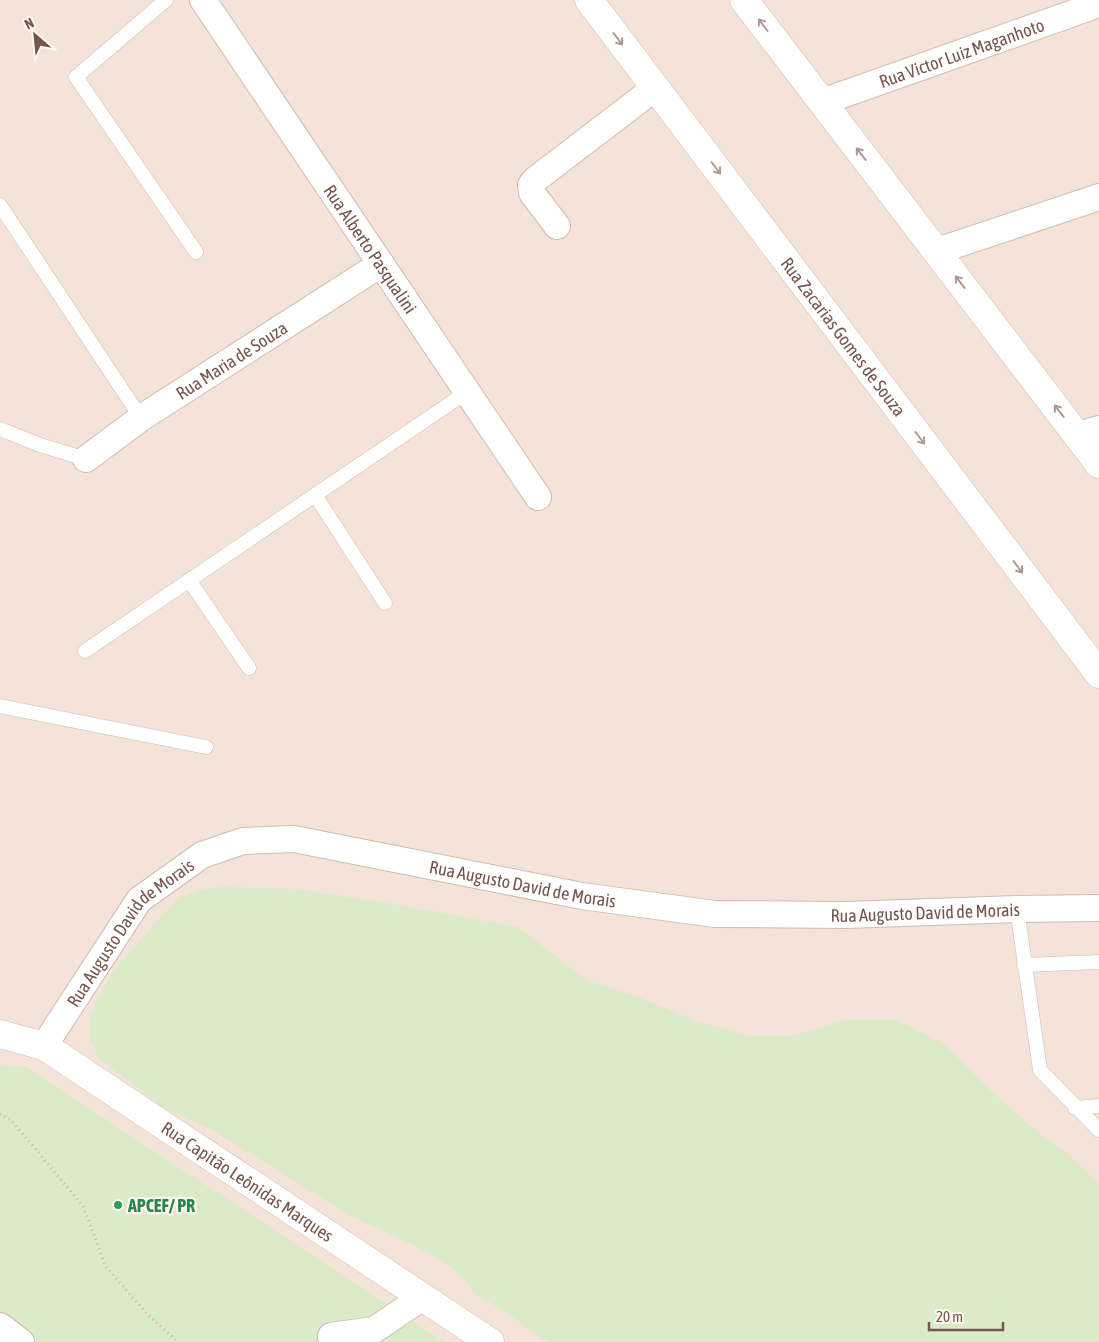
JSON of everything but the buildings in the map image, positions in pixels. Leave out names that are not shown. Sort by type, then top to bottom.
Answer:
[{"type":"main road","name":"Rua Zacarias Gomes de Souza","points":[[588,0],[1099,674]]},
{"type":"main road","points":[[744,0],[937,251],[1088,432],[1099,464]]},
{"type":"main road","name":"Rua Capitão Leônidas Marques","points":[[0,1034],[44,1046],[490,1342]]},
{"type":"street","name":"Rua Alberto Pasqualini","points":[[203,0],[538,497]]},
{"type":"street","name":"Rua Victor Luiz Maganhoto","points":[[822,102],[1099,4]]},
{"type":"street","points":[[557,226],[532,193],[531,185],[536,179],[655,88]]},
{"type":"street","points":[[937,251],[1099,197]]},
{"type":"street","name":"Rua Maria de Souza","points":[[86,460],[141,418],[381,264]]},
{"type":"street","name":"Rua Augusto David de Morais","points":[[44,1046],[139,900],[202,855],[243,841],[294,838],[582,896],[715,914],[846,914],[1099,908]]},
{"type":"street","points":[[332,1342],[332,1336],[375,1336],[423,1298]]},
{"type":"street","points":[[0,1326],[21,1342]]},
{"type":"lane","points":[[166,0],[76,77],[196,252]]},
{"type":"lane","points":[[0,205],[141,418]]},
{"type":"lane","points":[[85,650],[467,392]]},
{"type":"lane","points":[[0,429],[86,460]]},
{"type":"lane","points":[[315,495],[385,603]]},
{"type":"lane","points":[[189,580],[249,668]]},
{"type":"lane","points":[[0,706],[206,747]]},
{"type":"lane","points":[[1017,909],[1040,1070],[1099,1130]]},
{"type":"lane","points":[[1024,964],[1099,962]]},
{"type":"lane","points":[[1076,1108],[1099,1106]]},
{"type":"path","points":[[0,1114],[11,1120],[83,1206],[106,1267],[148,1314],[178,1342]]},
{"type":"shaded area","points":[[0,0],[1099,0],[1099,1342],[0,1342]]},
{"type":"green space","points":[[222,887],[298,889],[518,927],[587,981],[638,997],[696,1021],[749,1036],[792,1036],[845,1020],[897,1020],[945,1045],[990,1090],[1043,1137],[1062,1149],[1099,1184],[1099,1342],[548,1342],[476,1294],[459,1274],[440,1259],[347,1214],[216,1132],[161,1106],[99,1058],[89,1038],[90,1018],[112,972],[178,898],[203,889]]},
{"type":"green space","name":"APCEF/ PR","points":[[0,1066],[26,1067],[444,1342],[0,1342]]},
{"type":"place","name":"APCEF/ PR","points":[[118,1205]]}]
